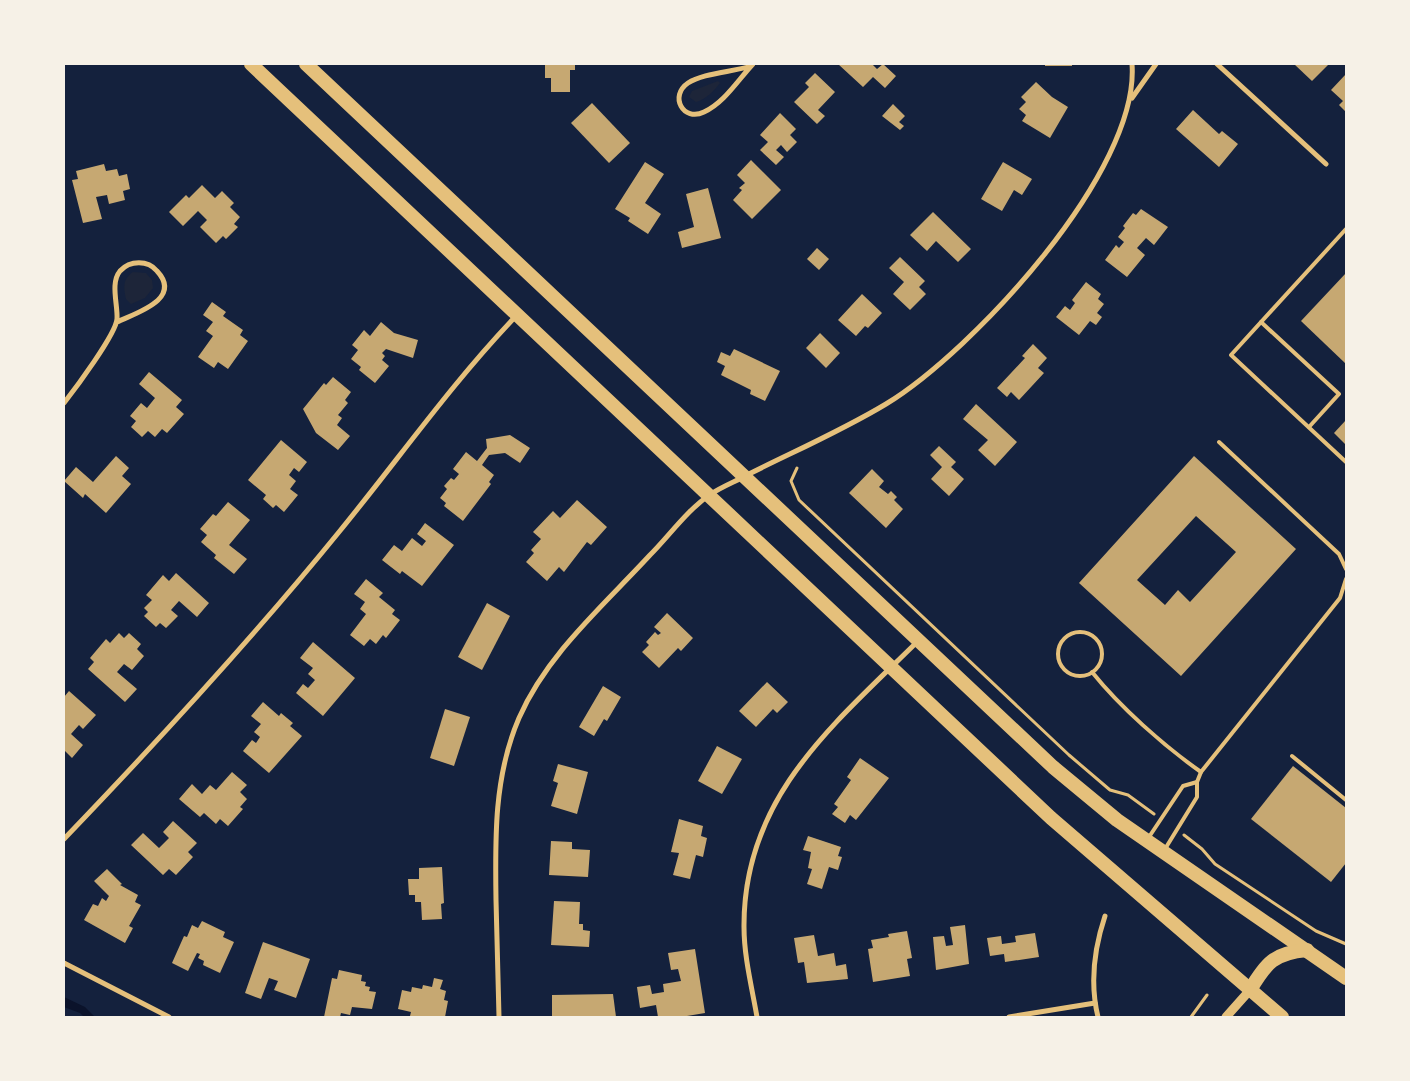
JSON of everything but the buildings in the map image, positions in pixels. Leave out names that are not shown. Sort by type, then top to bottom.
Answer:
[{"type":"highway","points":[[251,64],[1072,837],[1282,1017]]},
{"type":"highway","points":[[306,64],[1053,768],[1089,798],[1146,840],[1346,978]]},
{"type":"highway","points":[[1250,990],[1263,969],[1274,958],[1292,952],[1307,950]]},
{"type":"street","points":[[499,1017],[496,822],[504,764],[518,720],[542,676],[560,653],[709,495],[885,404],[937,366],[973,333],[1025,278],[1072,218],[1100,172],[1128,105],[1132,85],[1132,64]]},
{"type":"street","points":[[1128,105],[1156,64]]},
{"type":"street","points":[[1217,64],[1260,100],[1326,164]]},
{"type":"street","points":[[752,65],[727,94],[705,112],[690,114],[681,109],[679,102],[680,94],[690,82],[752,65]]},
{"type":"street","points":[[64,403],[88,371],[117,322],[116,284],[120,270],[130,263],[145,262],[154,266],[162,276],[165,286],[162,296],[147,309],[117,322]]},
{"type":"street","points":[[64,839],[164,734],[265,619],[339,532],[458,379],[518,314]]},
{"type":"street","points":[[757,1017],[744,927],[748,882],[760,836],[784,787],[807,754],[918,640]]},
{"type":"street","points":[[1098,1017],[1093,987],[1097,947],[1105,916]]},
{"type":"street","points":[[64,963],[169,1017]]},
{"type":"street","points":[[1226,1017],[1250,990]]},
{"type":"street","points":[[1009,1017],[1095,1003]]},
{"type":"lane","points":[[1346,229],[1231,355],[1346,462]]},
{"type":"lane","points":[[1261,322],[1339,394],[1308,427]]},
{"type":"lane","points":[[1219,442],[1339,554],[1346,569]]},
{"type":"lane","points":[[1163,852],[1197,798],[1197,782],[1201,772],[1340,598],[1346,578]]},
{"type":"lane","points":[[1084,632],[1096,639],[1102,653],[1101,660],[1092,672],[1086,675],[1072,674],[1061,665],[1058,659],[1060,645],[1069,635],[1084,632]]},
{"type":"lane","points":[[1092,672],[1119,701],[1182,759],[1201,772]]},
{"type":"lane","points":[[1292,756],[1346,800]]},
{"type":"lane","points":[[1146,840],[1183,786],[1197,782]]},
{"type":"path","points":[[797,468],[791,482],[799,500],[1069,755],[1110,790],[1128,795],[1161,819]]},
{"type":"path","points":[[1177,830],[1202,849],[1215,864],[1316,931],[1346,944]]},
{"type":"path","points":[[1191,1017],[1207,995]]},
{"type":"shaded area","points":[[718,81],[720,83],[718,86],[703,99],[696,102],[689,97],[692,91]]},
{"type":"shaded area","points":[[133,272],[146,273],[152,280],[153,288],[145,298],[131,304],[126,299],[125,281]]},
{"type":"shaded area","points":[[64,997],[85,1007],[95,1017],[84,1017],[80,1013],[64,1007]]}]
